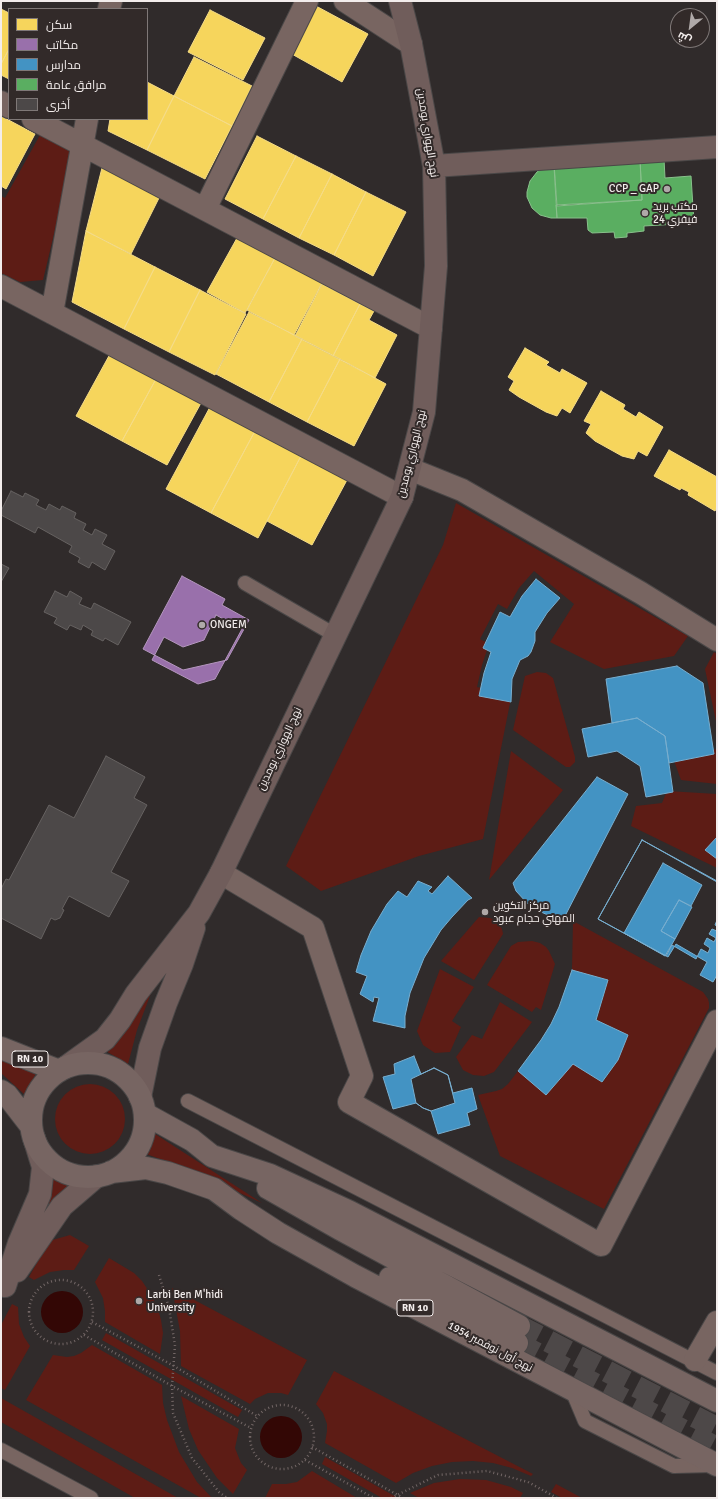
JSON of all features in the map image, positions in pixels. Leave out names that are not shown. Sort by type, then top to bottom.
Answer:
[{"type":"main road","name":"نهج الهواري بومدين","points":[[199,913],[221,873],[402,497],[424,412],[436,266],[434,166],[411,44],[400,1]]},
{"type":"main road","points":[[434,166],[717,147]]},
{"type":"main road","points":[[3,1290],[19,1243],[40,1194],[43,1167],[33,1132],[32,1110],[37,1094],[46,1081],[108,1034],[120,1020],[136,994],[199,913]]},
{"type":"main road","points":[[3,1290],[62,1206],[104,1174],[126,1162],[138,1148],[144,1132],[143,1105],[150,1048],[182,964],[199,913]]},
{"type":"main road","name":"RN 10","points":[[1,1048],[62,1069]]},
{"type":"main road","points":[[62,1069],[83,1063],[100,1064],[117,1071],[131,1082],[143,1105]]},
{"type":"main road","points":[[1,1091],[7,1095],[33,1132],[41,1152],[52,1164],[66,1172],[81,1176],[104,1174]]},
{"type":"main road","name":"RN 10","points":[[143,1105],[212,1156],[340,1229],[518,1334],[214,1189]]},
{"type":"main road","name":"RN 10","points":[[212,1156],[270,1175],[350,1212],[717,1401]]},
{"type":"main road","name":"نهج أول نوفمبر 1954","points":[[104,1174],[146,1168],[168,1173],[214,1189],[278,1233],[355,1276],[717,1465]]},
{"type":"street","points":[[205,209],[307,1]]},
{"type":"street","points":[[345,1],[411,44]]},
{"type":"street","points":[[35,120],[431,328]]},
{"type":"street","points":[[52,313],[87,120]]},
{"type":"street","points":[[1,286],[402,497]]},
{"type":"street","points":[[410,469],[462,490],[641,593],[717,640]]},
{"type":"street","points":[[221,873],[313,928],[362,1076],[349,1102],[601,1245],[717,1021]]},
{"type":"street","points":[[695,1360],[717,1322]]},
{"type":"lane","points":[[245,583],[335,635]]},
{"type":"lane","points":[[188,1101],[717,1372]]},
{"type":"lane","points":[[1,1450],[91,1498]]},
{"type":"path","points":[[158,1275],[169,1308],[175,1345],[172,1386],[173,1413],[192,1458],[218,1492],[227,1498]]},
{"type":"path","points":[[55,1279],[70,1280],[83,1287],[92,1298],[94,1313],[90,1327],[84,1334],[81,1338],[67,1344],[53,1344],[40,1337],[31,1324],[28,1310],[32,1296],[42,1285],[55,1279]]},
{"type":"path","points":[[92,1322],[174,1366],[257,1416]]},
{"type":"path","points":[[84,1334],[172,1386],[251,1428]]},
{"type":"path","points":[[276,1404],[290,1405],[303,1412],[312,1424],[315,1438],[311,1452],[301,1463],[288,1469],[273,1468],[260,1461],[252,1450],[249,1435],[251,1428],[253,1421],[262,1410],[276,1404]]},
{"type":"path","points":[[312,1447],[403,1498]]},
{"type":"path","points":[[305,1460],[374,1498]]},
{"type":"path","points":[[391,1498],[396,1494],[438,1475],[486,1471],[528,1482],[557,1498]]},
{"type":"shaded area","points":[[40,135],[74,150],[43,280],[20,282],[1,273],[1,196],[5,198]]},
{"type":"shaded area","points":[[456,503],[688,636],[674,656],[604,669],[550,642],[574,604],[534,571],[519,588],[507,609],[498,604],[480,639],[489,644],[477,687],[509,694],[511,698],[483,839],[419,856],[321,891],[286,866],[443,545]]},
{"type":"shaded area","points":[[714,652],[717,654],[717,726],[705,669]]},
{"type":"shaded area","points":[[537,672],[546,673],[553,678],[575,757],[575,762],[570,767],[566,767],[513,730],[525,676]]},
{"type":"shaded area","points":[[717,749],[717,784],[681,780],[673,758]]},
{"type":"shaded area","points":[[511,751],[563,790],[489,880]]},
{"type":"shaded area","points":[[667,791],[717,794],[717,868],[631,826],[636,806],[662,803]]},
{"type":"shaded area","points":[[479,917],[490,918],[497,921],[503,934],[474,980],[441,961]]},
{"type":"shaded area","points":[[573,921],[703,992],[709,1003],[709,1008],[604,1209],[500,1156],[478,1095],[502,1089],[518,1071],[546,1095],[573,1063],[603,1082],[618,1060],[628,1035],[597,1020],[608,980],[572,970]]},
{"type":"shaded area","points":[[532,941],[540,943],[546,947],[555,964],[541,1010],[536,1007],[532,1012],[487,985],[511,946],[518,942]]},
{"type":"shaded area","points":[[440,969],[474,987],[452,1021],[461,1027],[450,1052],[435,1053],[423,1045],[417,1031]]},
{"type":"shaded area","points":[[156,980],[137,1030],[128,1064],[104,1050]]},
{"type":"shaded area","points":[[500,1002],[532,1022],[494,1072],[484,1076],[473,1075],[463,1070],[456,1057],[472,1035],[482,1039]]},
{"type":"shaded area","points":[[1,1059],[38,1069],[25,1095],[1,1073]]},
{"type":"shaded area","points":[[90,1084],[103,1087],[115,1094],[122,1106],[125,1119],[122,1132],[115,1144],[103,1151],[90,1154],[77,1151],[65,1144],[58,1132],[55,1119],[58,1106],[65,1094],[77,1087]]},
{"type":"shaded area","points":[[152,1132],[262,1203],[187,1169],[141,1152]]},
{"type":"shaded area","points":[[56,1168],[75,1180],[58,1198],[34,1228],[49,1194]]},
{"type":"shaded area","points":[[70,1235],[89,1246],[74,1270],[50,1272],[34,1280],[29,1277],[49,1241]]},
{"type":"shaded area","points":[[109,1258],[134,1273],[142,1281],[152,1296],[158,1309],[163,1333],[160,1354],[105,1322],[103,1298],[95,1282]]},
{"type":"shaded area","points":[[172,1288],[307,1360],[288,1395],[281,1393],[268,1393],[255,1399],[250,1404],[181,1366],[180,1331]]},
{"type":"shaded area","points":[[58,1291],[66,1291],[77,1297],[83,1308],[83,1316],[77,1327],[66,1333],[58,1333],[47,1327],[41,1316],[41,1308],[47,1297]]},
{"type":"shaded area","points":[[12,1304],[18,1307],[19,1324],[24,1337],[30,1346],[5,1390],[1,1388],[1,1325]]},
{"type":"shaded area","points":[[106,1333],[242,1410],[238,1417],[102,1340]]},
{"type":"shaded area","points":[[92,1345],[162,1385],[163,1403],[167,1420],[179,1452],[197,1482],[212,1498],[201,1498],[26,1400],[53,1355],[67,1357],[74,1356]]},
{"type":"shaded area","points":[[334,1371],[533,1474],[531,1476],[512,1468],[493,1463],[473,1461],[452,1462],[432,1466],[413,1473],[396,1483],[325,1443],[327,1424],[323,1413],[316,1404]]},
{"type":"shaded area","points":[[181,1396],[239,1429],[235,1448],[241,1463],[247,1470],[233,1494],[217,1478],[198,1450],[189,1429]]},
{"type":"shaded area","points":[[1,1398],[178,1498],[135,1498],[1,1422]]},
{"type":"shaded area","points":[[277,1416],[285,1416],[296,1422],[302,1433],[302,1441],[296,1452],[285,1458],[277,1458],[266,1452],[260,1441],[260,1433],[266,1422]]},
{"type":"shaded area","points":[[325,1457],[398,1498],[382,1498],[322,1464]]},
{"type":"shaded area","points":[[312,1471],[357,1498],[265,1498],[272,1484],[297,1482]]},
{"type":"shaded area","points":[[460,1479],[486,1480],[511,1487],[523,1493],[520,1498],[419,1498],[410,1493],[434,1483]]},
{"type":"shaded area","points":[[556,1484],[582,1498],[562,1498],[551,1492]]},
{"type":"building: سكن","points":[[316,6],[368,34],[342,82],[290,53]]},
{"type":"building: سكن","points":[[1,9],[8,12],[8,51],[1,64]]},
{"type":"building: سكن","points":[[210,10],[265,38],[243,80],[188,52]]},
{"type":"building: سكن","points":[[8,51],[8,78],[1,75],[1,64]]},
{"type":"building: سكن","points":[[194,57],[252,86],[232,126],[174,96]]},
{"type":"building: سكن","points":[[148,83],[174,96],[147,150],[108,131],[110,120],[148,120]]},
{"type":"building: سكن","points":[[174,96],[232,126],[205,179],[147,150]]},
{"type":"building: سكن","points":[[1,116],[35,134],[6,189],[1,186]]},
{"type":"building: سكن","points":[[257,136],[296,156],[263,219],[225,199]]},
{"type":"building: سكن","points":[[296,156],[332,174],[299,238],[263,219]]},
{"type":"building: سكن","points":[[103,164],[161,194],[131,254],[86,231]]},
{"type":"building: سكن","points":[[332,174],[366,192],[334,255],[299,238]]},
{"type":"building: سكن","points":[[366,192],[406,212],[373,276],[334,255]]},
{"type":"building: سكن","points":[[86,231],[155,267],[124,329],[72,302]]},
{"type":"building: سكن","points":[[237,238],[275,258],[245,313],[207,292]]},
{"type":"building: سكن","points":[[275,258],[322,283],[294,335],[247,310]]},
{"type":"building: سكن","points":[[155,267],[200,290],[169,352],[124,329]]},
{"type":"building: سكن","points":[[322,284],[360,304],[333,356],[295,336]]},
{"type":"building: سكن","points":[[200,290],[246,314],[215,375],[169,352]]},
{"type":"building: سكن","points":[[360,304],[374,311],[369,320],[397,335],[375,378],[333,356]]},
{"type":"building: سكن","points":[[249,312],[302,339],[269,402],[216,374]]},
{"type":"building: سكن","points":[[302,339],[340,359],[307,422],[269,402]]},
{"type":"building: سكن","points":[[525,348],[549,362],[546,365],[560,373],[562,369],[587,383],[570,413],[562,408],[557,416],[546,412],[509,390],[514,381],[508,377]]},
{"type":"building: سكن","points":[[110,354],[156,379],[122,441],[76,416]]},
{"type":"building: سكن","points":[[340,359],[386,384],[354,446],[307,422]]},
{"type":"building: سكن","points":[[156,379],[201,403],[167,465],[122,441]]},
{"type":"building: سكن","points":[[601,391],[625,405],[623,409],[636,417],[639,412],[663,427],[647,456],[638,451],[634,459],[622,456],[595,441],[586,433],[591,424],[584,421]]},
{"type":"building: سكن","points":[[210,407],[255,431],[211,513],[166,489]]},
{"type":"building: سكن","points":[[255,431],[301,456],[258,538],[211,513]]},
{"type":"building: سكن","points":[[669,450],[717,477],[717,507],[715,511],[688,495],[689,492],[681,488],[680,490],[654,476]]},
{"type":"building: سكن","points":[[301,456],[347,480],[312,545],[267,521]]},
{"type":"building: مكاتب","points":[[182,576],[225,599],[222,605],[249,620],[227,660],[183,670],[143,649]]},
{"type":"building: مكاتب","points":[[216,615],[242,629],[215,679],[198,684],[152,660],[164,637],[183,647],[204,640]]},
{"type":"building: مدارس","points":[[536,579],[560,598],[547,613],[535,632],[535,641],[531,652],[528,656],[520,660],[512,679],[511,702],[479,696],[484,673],[491,652],[483,648],[500,612],[510,617],[522,596]]},
{"type":"building: مدارس","points":[[677,666],[703,683],[714,754],[669,763],[665,736],[637,718],[612,723],[606,679]]},
{"type":"building: مدارس","points":[[637,718],[665,736],[673,792],[646,797],[640,766],[617,751],[588,757],[582,729]]},
{"type":"building: مدارس","points":[[597,777],[628,794],[565,916],[548,915],[527,903],[516,891],[513,883]]},
{"type":"building: مدارس","points":[[717,837],[717,859],[705,850]]},
{"type":"building: مدارس","points":[[642,840],[717,882],[717,975],[713,982],[700,975],[707,962],[676,944],[668,957],[598,919]]},
{"type":"building: مدارس","points":[[642,840],[717,881],[717,920],[715,925],[717,926],[717,931],[712,929],[709,934],[716,938],[714,942],[707,938],[704,944],[710,948],[708,953],[701,949],[696,959],[672,945],[666,956],[598,919]]},
{"type":"building: مدارس","points":[[663,863],[702,885],[691,906],[679,900],[661,931],[675,939],[665,956],[624,933]]},
{"type":"building: مدارس","points":[[448,876],[472,898],[468,900],[441,930],[424,958],[410,993],[405,1016],[405,1028],[373,1021],[379,998],[374,997],[373,1002],[360,994],[367,976],[356,972],[371,931],[387,904],[398,891],[407,897],[418,881],[432,887],[428,891],[432,894]]},
{"type":"building: مدارس","points":[[679,900],[692,907],[675,939],[661,931]]},
{"type":"building: مدارس","points":[[572,970],[608,980],[596,1020],[628,1035],[618,1060],[602,1082],[573,1064],[546,1095],[518,1071],[551,1024],[559,1007]]},
{"type":"building: مدارس","points":[[414,1056],[421,1074],[434,1068],[448,1075],[453,1093],[472,1088],[477,1109],[467,1113],[470,1125],[438,1134],[431,1111],[416,1103],[393,1109],[383,1077],[395,1074],[394,1064]]},
{"type":"building: مدارس","points":[[434,1068],[448,1075],[455,1103],[431,1111],[416,1103],[411,1079]]},
{"type":"building: مرافق عامة","name":"CCP _ GAP","points":[[640,158],[642,200],[557,206],[554,163]]},
{"type":"building: مرافق عامة","name":"CCP _ GAP","points":[[664,159],[665,178],[691,176],[694,223],[644,226],[644,231],[627,233],[627,237],[615,238],[614,232],[592,233],[588,230],[587,218],[557,218],[556,205],[642,200],[640,160]]},
{"type":"building: مرافق عامة","points":[[554,166],[557,218],[551,218],[540,215],[532,208],[527,197],[527,192],[530,181],[537,172],[541,169]]},
{"type":"building: أخرى","points":[[11,491],[23,497],[25,493],[39,500],[36,505],[46,510],[49,504],[60,510],[62,506],[76,513],[74,518],[86,524],[83,530],[92,535],[95,529],[107,535],[102,544],[115,551],[105,570],[92,562],[89,568],[78,562],[80,558],[69,552],[72,546],[38,527],[35,533],[1,515],[1,511]]},
{"type":"building: أخرى","points":[[1,564],[9,568],[1,582]]},
{"type":"building: أخرى","points":[[55,591],[67,597],[70,591],[82,598],[79,604],[91,609],[94,603],[131,622],[118,645],[105,638],[103,641],[91,635],[93,631],[83,625],[81,630],[70,625],[67,630],[54,623],[57,618],[44,612]]},
{"type":"building: أخرى","points":[[106,756],[145,777],[134,798],[147,805],[111,872],[129,881],[109,917],[69,896],[62,909],[64,910],[60,918],[55,920],[51,918],[41,939],[1,918],[1,889],[6,879],[9,880],[49,805],[74,818]]},
{"type":"tunnel","points":[[519,1326],[717,1428]]},
{"type":"tunnel","points":[[517,1343],[717,1448]]},
{"type":"place","name":"CCP _ GAP","points":[[667,189]]},
{"type":"place","name":"مكتب بريد 24 فيفري","points":[[645,213]]},
{"type":"place","name":"ONGEM","points":[[202,625]]},
{"type":"place","name":"مركز التكوين المهني حجام عبود","points":[[485,912]]},
{"type":"place","name":"Larbi Ben M'hidi University","points":[[139,1301]]}]
